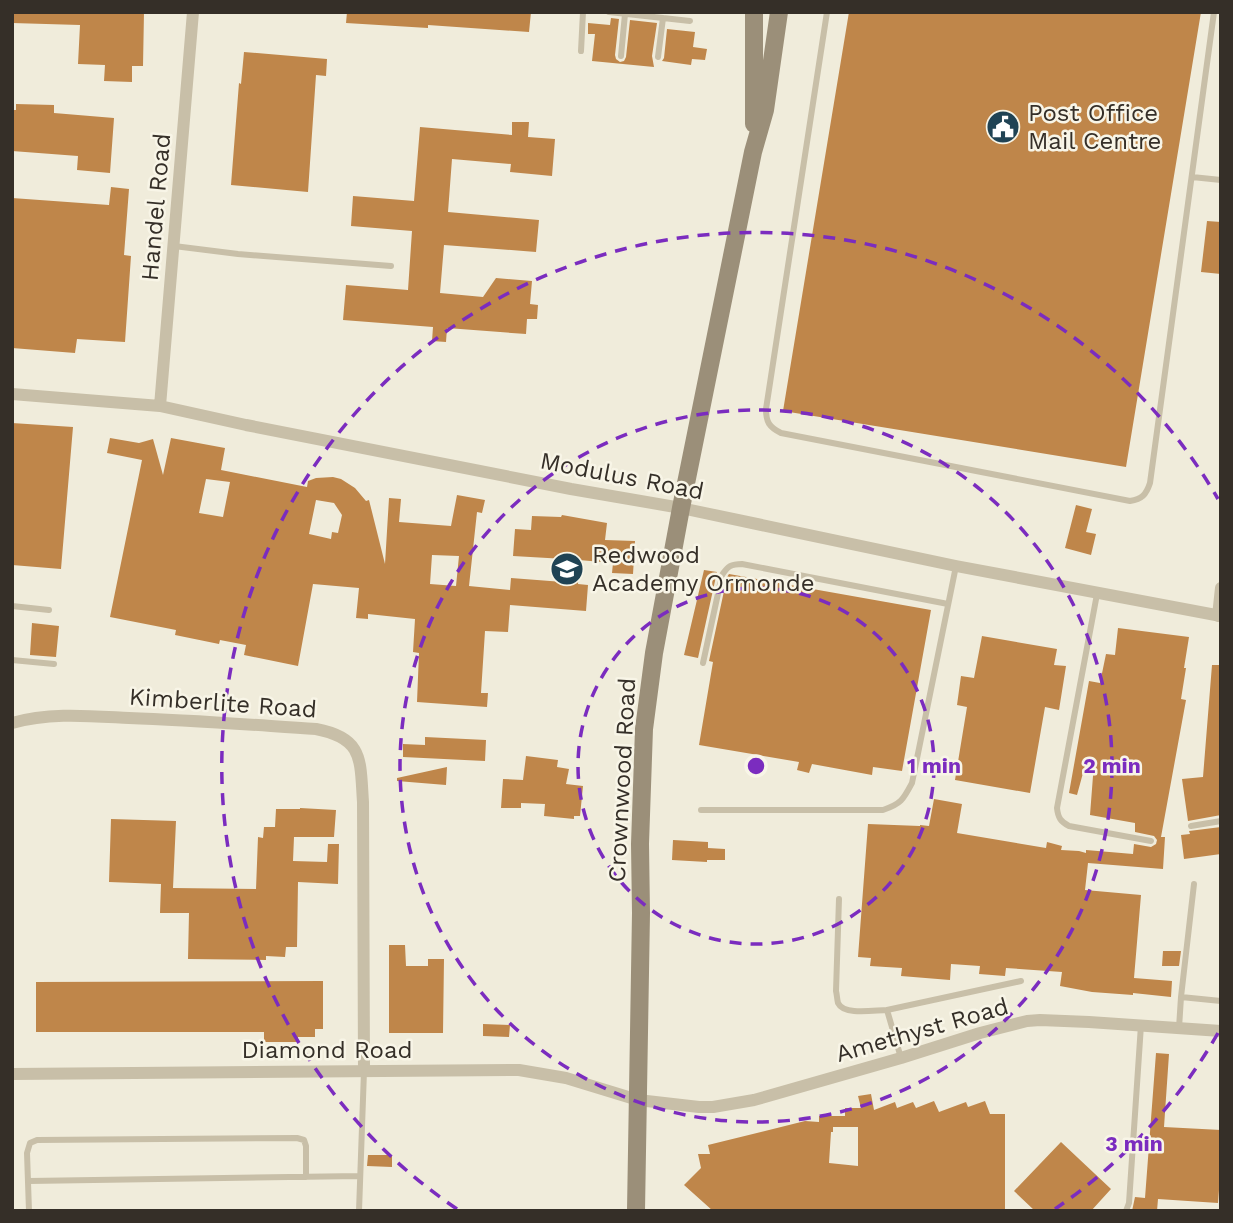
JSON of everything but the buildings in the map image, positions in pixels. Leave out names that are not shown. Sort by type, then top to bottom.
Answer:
[{"type":"main road","name":"Crownwood Road","points":[[753,152],[754,12]]},
{"type":"main road","name":"Crownwood Road","points":[[636,1211],[641,832],[645,729],[654,653],[753,152],[765,110],[779,12]]},
{"type":"street","name":"Handel Road","points":[[160,406],[193,12]]},
{"type":"street","name":"Modulus Road","points":[[12,394],[160,406],[571,489],[681,508],[1097,594],[1220,616]]},
{"type":"street","points":[[1220,616],[1221,588]]},
{"type":"street","name":"Kimberlite Road","points":[[12,723],[62,715],[170,720],[316,729],[330,731],[348,741],[358,756],[363,802],[364,1070]]},
{"type":"street","name":"Amethyst Road","points":[[638,1100],[699,1107],[729,1106],[1027,1021],[1221,1031]]},
{"type":"street","name":"Diamond Road","points":[[12,1074],[519,1070],[566,1078],[638,1100]]},
{"type":"lane","points":[[581,51],[583,12]]},
{"type":"lane","points":[[609,12],[690,21]]},
{"type":"lane","points":[[828,12],[766,409],[770,428],[781,433],[1130,501],[1140,499],[1146,494],[1150,483],[1214,12]]},
{"type":"lane","points":[[621,56],[625,14]]},
{"type":"lane","points":[[658,57],[663,18]]},
{"type":"lane","points":[[1192,177],[1221,180]]},
{"type":"lane","points":[[174,246],[238,254],[391,265]]},
{"type":"lane","points":[[703,663],[722,575],[727,566],[732,564],[948,604]]},
{"type":"lane","points":[[701,810],[883,810],[897,806],[904,800],[912,783],[956,566]]},
{"type":"lane","points":[[1097,594],[1057,808],[1058,817],[1069,826],[1151,841]]},
{"type":"lane","points":[[12,606],[49,610]]},
{"type":"lane","points":[[12,660],[54,664]]},
{"type":"lane","points":[[1191,826],[1221,821]]},
{"type":"lane","points":[[1179,1028],[1194,884]]},
{"type":"lane","points":[[839,899],[836,991],[839,1004],[844,1009],[887,1010],[1021,981]]},
{"type":"lane","points":[[1181,997],[1221,1000]]},
{"type":"lane","points":[[887,1010],[901,1058]]},
{"type":"lane","points":[[1126,1211],[1130,1190],[1141,1025]]},
{"type":"lane","points":[[359,1211],[364,1070]]},
{"type":"lane","points":[[29,1211],[27,1153],[30,1143],[37,1140],[297,1138],[304,1140],[306,1146],[306,1177]]},
{"type":"lane","points":[[29,1181],[360,1176]]},
{"type":"place","name":"Post Office Mail Centre","points":[[1003,127]]},
{"type":"place","name":"Redwood Academy Ormonde","points":[[567,569]]}]
